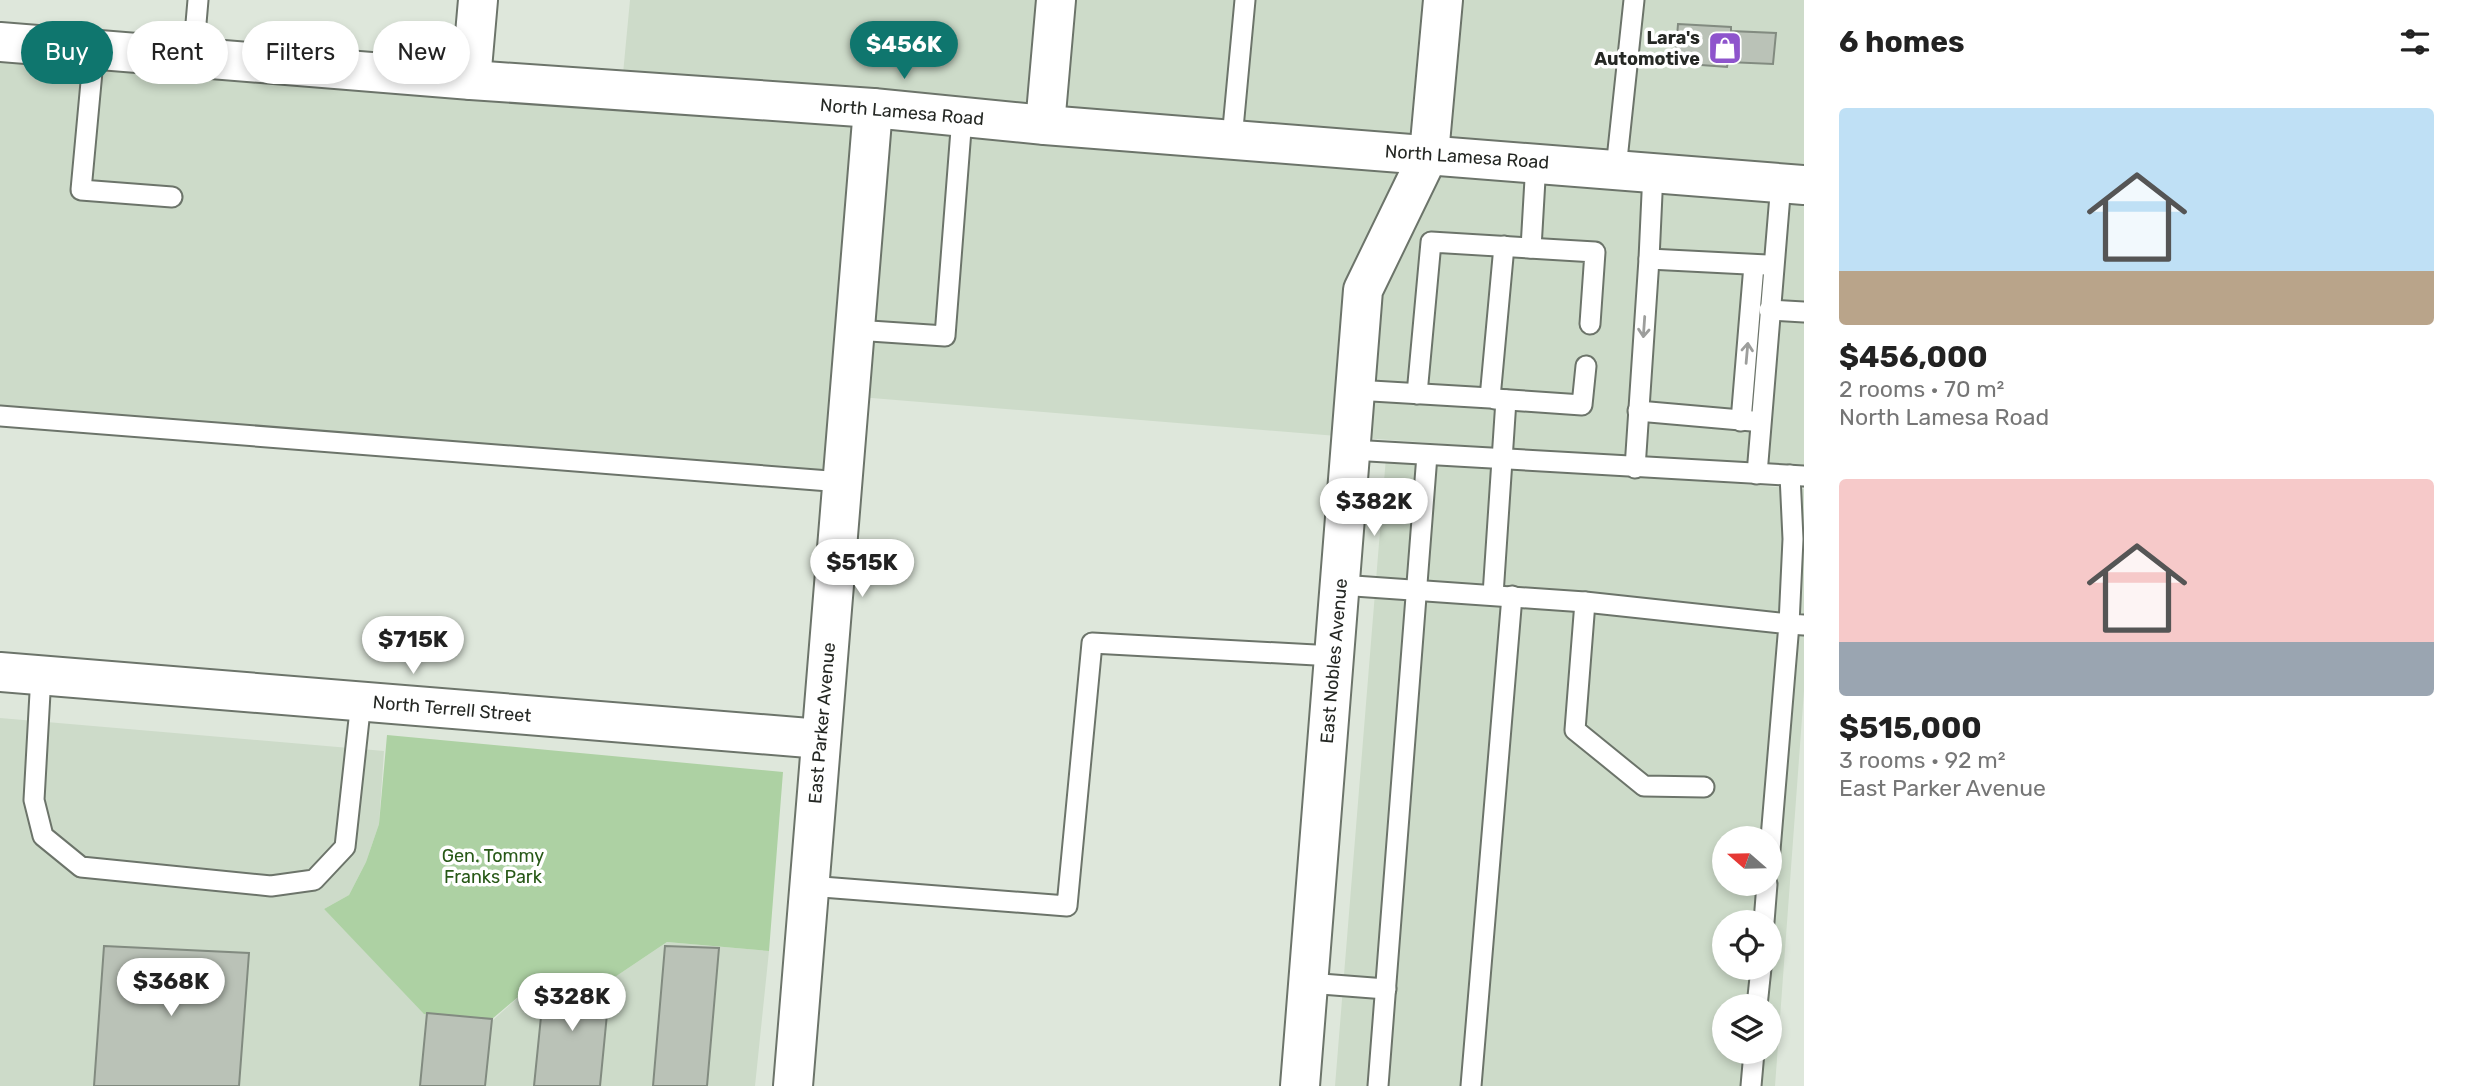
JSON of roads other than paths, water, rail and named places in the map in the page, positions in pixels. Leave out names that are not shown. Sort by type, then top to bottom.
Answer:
[{"type":"street","points":[[471,80],[478,0]]},
{"type":"street","points":[[1045,125],[1056,0]]},
{"type":"street","name":"East Nobles Avenue","points":[[1300,1086],[1363,290],[1429,154],[1443,0]]},
{"type":"street","name":"North Lamesa Road","points":[[0,43],[21,45]]},
{"type":"street","name":"North Lamesa Road","points":[[228,61],[873,108],[1045,125],[1792,184]]},
{"type":"street","name":"East Parker Avenue","points":[[793,1086],[873,108]]},
{"type":"street","name":"North Terrell Street","points":[[0,671],[821,739]]},
{"type":"lane","points":[[196,21],[198,0]]},
{"type":"lane","points":[[1232,139],[1245,0]]},
{"type":"lane","points":[[1634,0],[1634,170],[1650,259],[1635,468]]},
{"type":"lane","points":[[91,84],[81,190],[172,197]]},
{"type":"lane","points":[[855,330],[945,336],[962,117]]},
{"type":"lane","points":[[1531,248],[1536,162]]},
{"type":"lane","points":[[1741,421],[1764,265],[1792,184]]},
{"type":"lane","points":[[1417,394],[1431,242],[1595,253],[1590,324]]},
{"type":"lane","points":[[1471,1086],[1502,595],[1502,459],[1498,399],[1504,246]]},
{"type":"lane","points":[[1650,259],[1764,265]]},
{"type":"lane","points":[[1756,474],[1769,310],[1764,265]]},
{"type":"lane","points":[[1769,310],[1804,312]]},
{"type":"lane","points":[[1355,390],[1582,405],[1586,366]]},
{"type":"lane","points":[[1638,411],[1761,422]]},
{"type":"lane","points":[[0,416],[842,482]]},
{"type":"lane","points":[[1351,450],[1797,476],[1799,540],[1796,624],[1773,826]]},
{"type":"lane","points":[[1378,1086],[1427,455]]},
{"type":"lane","points":[[1340,585],[1585,602],[1796,624]]},
{"type":"lane","points":[[1585,602],[1575,730],[1644,786],[1704,787]]},
{"type":"lane","points":[[809,886],[1067,906],[1092,643],[1334,656]]},
{"type":"lane","points":[[41,675],[34,800],[44,836],[82,867],[271,886],[314,880],[345,846],[361,701]]},
{"type":"lane","points":[[1308,983],[1386,989]]},
{"type":"lane","points":[[1751,1086],[1753,1064]]},
{"type":"place","name":"Lara's Automotive","points":[[1725,48]]},
{"type":"park label","name":"Gen. Tommy Franks Park","points":[[493,866]]}]
